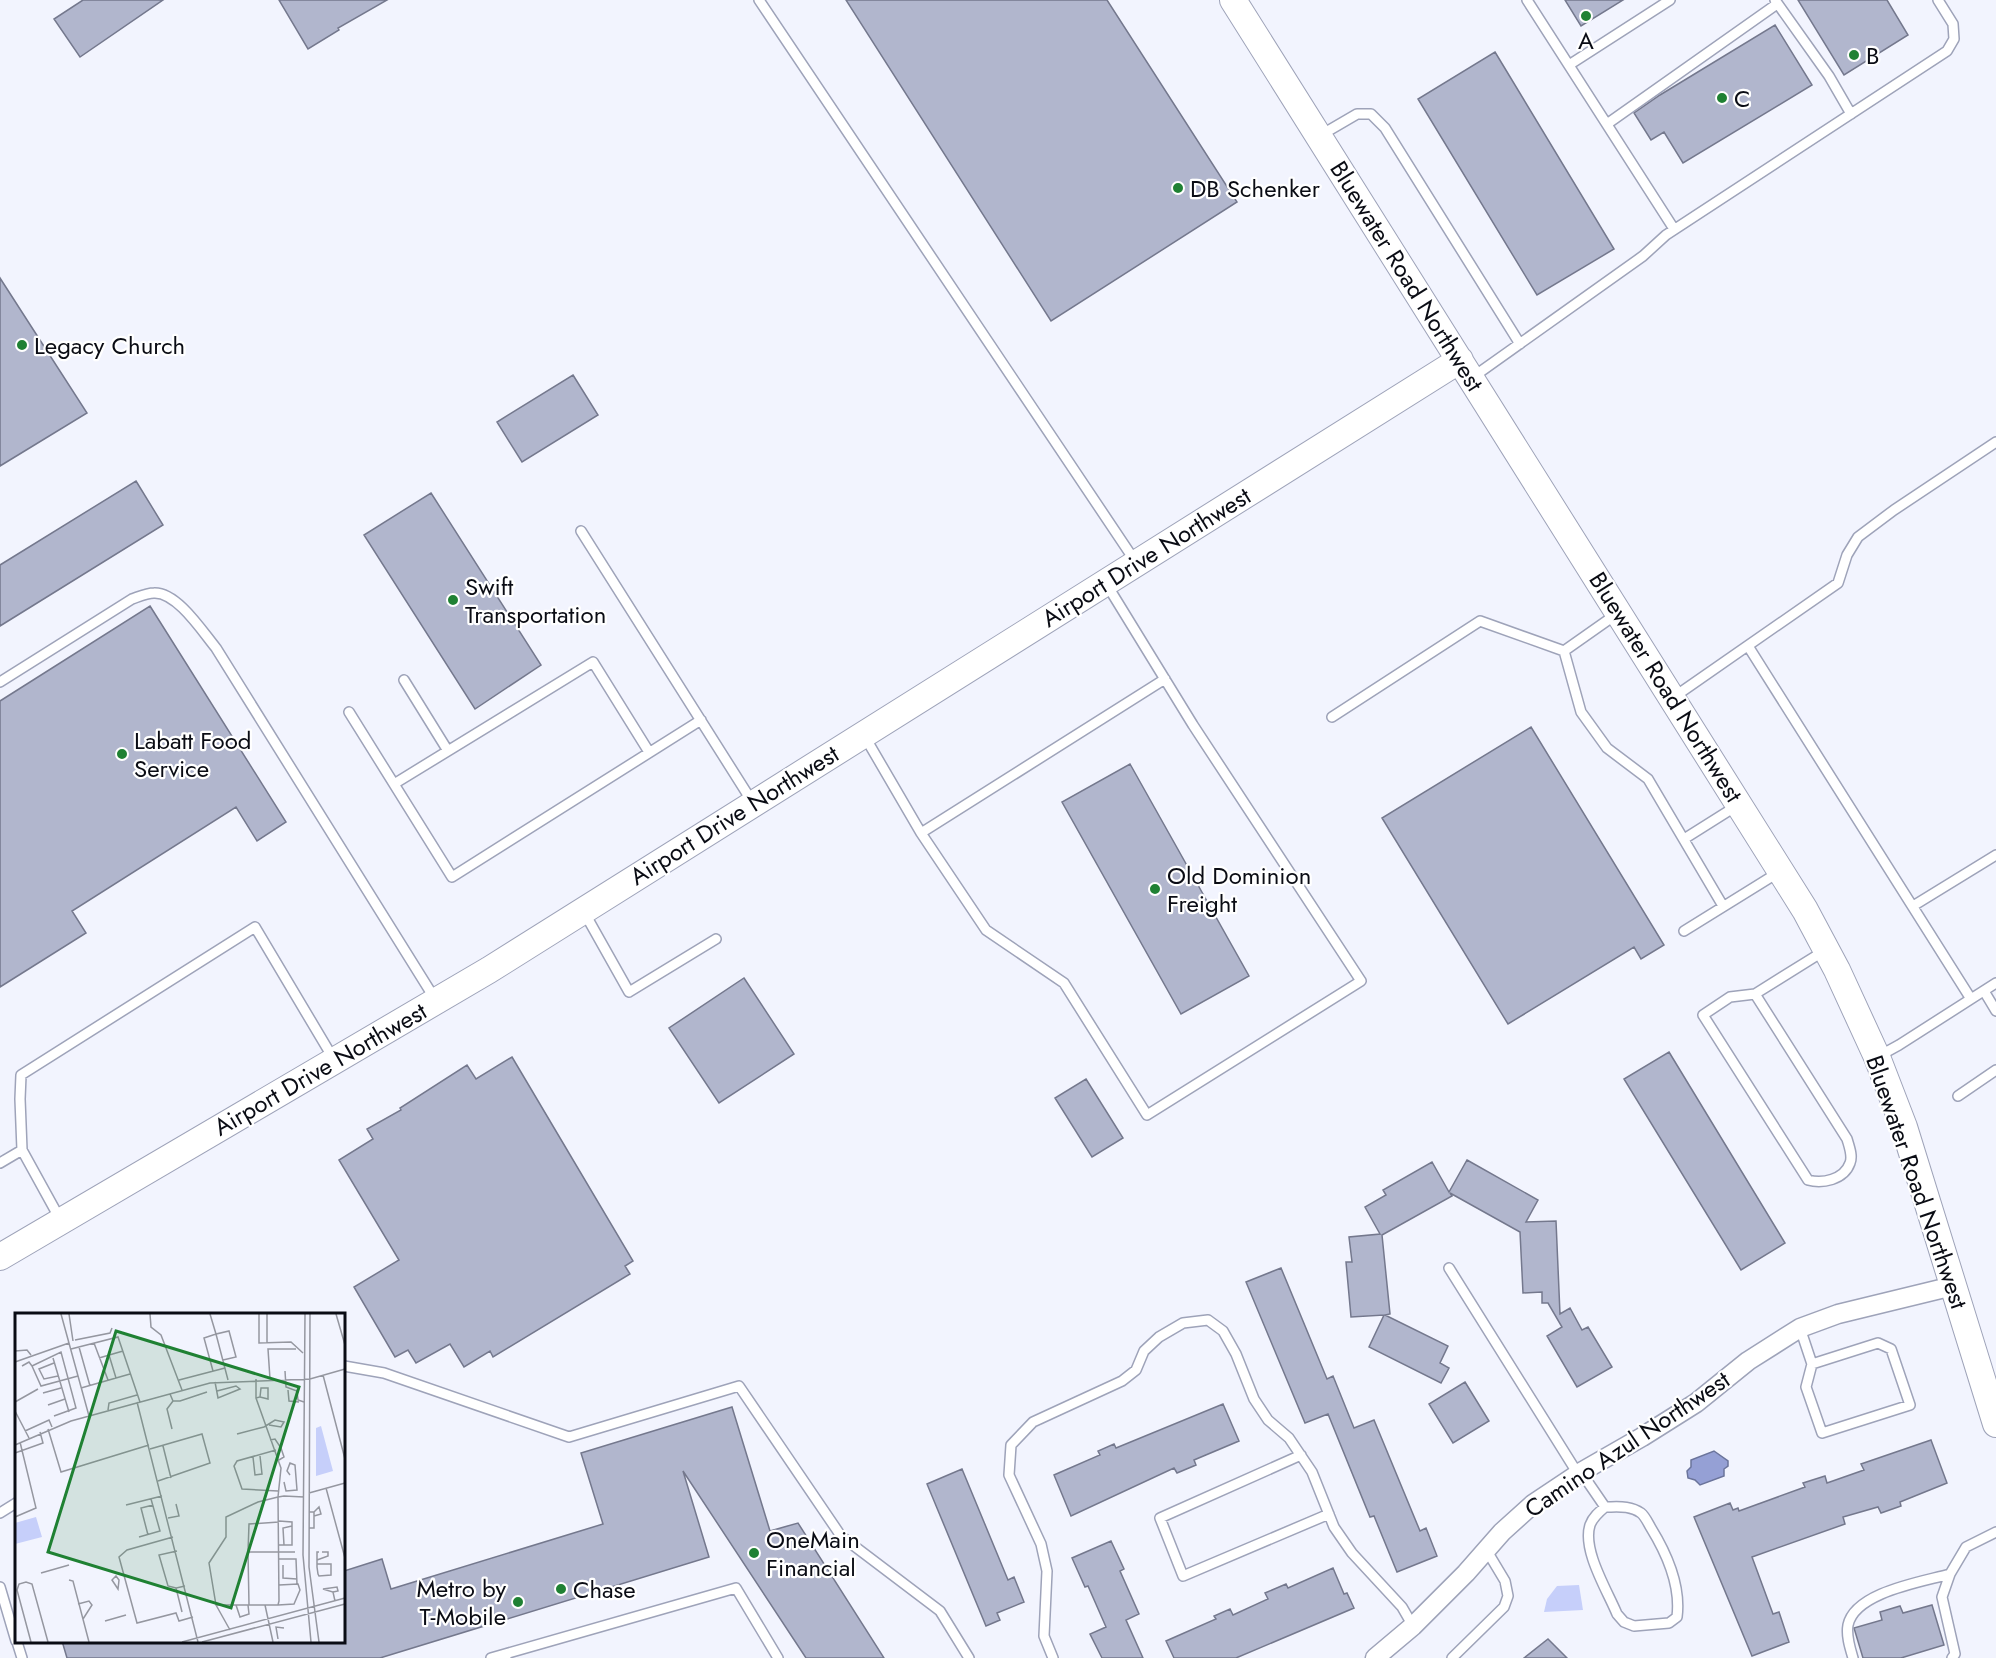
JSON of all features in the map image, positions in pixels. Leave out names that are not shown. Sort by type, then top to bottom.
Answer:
[{"type":"street","name":"Bluewater Road Northwest","points":[[1233,0],[1806,910],[1877,1057],[1904,1127],[1953,1286],[1992,1396],[1996,1424]]},
{"type":"street","name":"Airport Drive Northwest","points":[[0,1257],[436,1001],[1136,563],[1466,369]]},
{"type":"street","name":"Camino Azul Northwest","points":[[1375,1658],[1413,1626],[1487,1551],[1502,1532],[1533,1504],[1579,1473],[1696,1403],[1748,1361],[1800,1328],[1838,1314],[1953,1286]]},
{"type":"lane","points":[[759,0],[1136,563]]},
{"type":"lane","points":[[1527,0],[1674,229]]},
{"type":"lane","points":[[1569,66],[1670,0]]},
{"type":"lane","points":[[1466,369],[1520,344],[1643,256],[1674,229],[1947,51],[1954,39],[1953,24],[1938,0]]},
{"type":"lane","points":[[1606,124],[1776,2],[1829,76],[1851,114]]},
{"type":"lane","points":[[1319,136],[1357,114],[1371,114],[1385,128],[1520,344]]},
{"type":"lane","points":[[1672,699],[1838,584],[1847,555],[1858,537],[1894,510],[1996,442]]},
{"type":"lane","points":[[581,531],[754,803]]},
{"type":"lane","points":[[863,735],[921,833],[986,930],[1064,983],[1147,1116],[1361,981],[1105,583]]},
{"type":"lane","points":[[0,682],[132,599],[153,592],[167,595],[186,612],[216,648],[436,1001]]},
{"type":"lane","points":[[1564,651],[1618,613]]},
{"type":"lane","points":[[1332,717],[1480,621],[1564,651]]},
{"type":"lane","points":[[1748,646],[1971,999]]},
{"type":"lane","points":[[1564,651],[1581,712],[1606,748],[1648,779],[1723,906]]},
{"type":"lane","points":[[394,784],[593,662],[650,752]]},
{"type":"lane","points":[[921,833],[1165,679]]},
{"type":"lane","points":[[404,680],[448,751]]},
{"type":"lane","points":[[349,712],[452,876],[701,720]]},
{"type":"lane","points":[[1684,839],[1740,804]]},
{"type":"lane","points":[[1913,906],[1996,855]]},
{"type":"lane","points":[[1684,931],[1781,870]]},
{"type":"lane","points":[[583,910],[629,992],[716,939]]},
{"type":"lane","points":[[61,1221],[22,1150],[21,1075],[255,927],[335,1060]]},
{"type":"lane","points":[[1755,994],[1847,1139],[1851,1150],[1851,1162],[1845,1171],[1832,1180],[1820,1183],[1808,1180],[1703,1015],[1730,997],[1755,994],[1826,949]]},
{"type":"lane","points":[[1877,1057],[1899,1046],[1996,983]]},
{"type":"lane","points":[[1984,991],[1996,1011]]},
{"type":"lane","points":[[1958,1095],[1996,1070]]},
{"type":"lane","points":[[0,1163],[22,1150]]},
{"type":"lane","points":[[1449,1268],[1579,1473],[1605,1507]]},
{"type":"lane","points":[[1053,1658],[1044,1636],[1047,1571],[1041,1544],[1009,1475],[1011,1445],[1033,1422],[1122,1381],[1136,1370],[1144,1351],[1159,1337],[1183,1323],[1208,1320],[1223,1331],[1236,1354],[1254,1399],[1268,1420],[1289,1438],[1312,1472],[1334,1527],[1352,1553],[1402,1607],[1413,1626]]},
{"type":"lane","points":[[1800,1328],[1812,1364],[1806,1387],[1822,1433],[1910,1405],[1891,1349],[1878,1343],[1812,1364]]},
{"type":"lane","points":[[345,1366],[384,1373],[570,1437],[739,1386],[841,1536],[940,1611],[969,1658]]},
{"type":"lane","points":[[1301,1455],[1160,1518],[1184,1576],[1329,1514]]},
{"type":"lane","points":[[0,1513],[15,1504]]},
{"type":"lane","points":[[1605,1507],[1629,1507],[1642,1513],[1662,1546],[1673,1578],[1678,1604],[1677,1617],[1669,1623],[1634,1626],[1624,1622],[1617,1614],[1589,1549],[1590,1525],[1596,1514],[1605,1507]]},
{"type":"lane","points":[[1952,1658],[1955,1654],[1953,1641],[1942,1597],[1950,1574],[1966,1547],[1996,1532]]},
{"type":"lane","points":[[1452,1658],[1504,1607],[1508,1596],[1505,1581],[1487,1551]]},
{"type":"lane","points":[[1853,1658],[1848,1640],[1848,1626],[1853,1613],[1867,1600],[1950,1574]]},
{"type":"lane","points":[[0,1587],[15,1635]]},
{"type":"lane","points":[[491,1658],[505,1656],[736,1588],[778,1658]]},
{"type":"lane","points":[[18,1643],[22,1658]]},
{"type":"shaded area","points":[[1714,1451],[1728,1461],[1728,1466],[1724,1469],[1724,1476],[1700,1485],[1688,1478],[1687,1471],[1691,1467],[1691,1460]]},
{"type":"shaded area","points":[[1579,1585],[1583,1610],[1544,1612],[1547,1599],[1557,1586]]},
{"type":"building","points":[[83,0],[163,0],[80,57],[54,19]]},
{"type":"building","points":[[279,0],[387,0],[338,28],[339,30],[308,49]]},
{"type":"building","points":[[846,0],[1107,0],[1237,202],[1051,321]]},
{"type":"building","name":"A","points":[[1565,0],[1623,0],[1581,26]]},
{"type":"building","name":"B","points":[[1798,0],[1887,0],[1908,35],[1844,75]]},
{"type":"building","name":"C","points":[[1775,25],[1812,85],[1683,163],[1664,132],[1651,140],[1634,113]]},
{"type":"building","points":[[1495,52],[1614,249],[1537,295],[1418,99]]},
{"type":"building","name":"Legacy Church","points":[[0,278],[87,413],[0,466]]},
{"type":"building","points":[[573,375],[598,415],[522,462],[497,422]]},
{"type":"building","points":[[136,481],[163,525],[0,626],[0,565]]},
{"type":"building","name":"Swift Transportation","points":[[431,493],[541,665],[475,709],[364,535]]},
{"type":"building","name":"Labatt Food Service","points":[[150,606],[286,822],[257,841],[236,807],[72,911],[86,933],[0,987],[0,701]]},
{"type":"building","points":[[1531,727],[1664,945],[1641,959],[1634,947],[1508,1024],[1382,818]]},
{"type":"building","name":"Old Dominion Freight","points":[[1130,764],[1249,976],[1181,1014],[1062,802]]},
{"type":"building","points":[[744,978],[794,1054],[719,1103],[669,1028]]},
{"type":"building","points":[[1669,1052],[1785,1243],[1741,1270],[1624,1079]]},
{"type":"building","points":[[512,1057],[633,1261],[625,1266],[630,1274],[493,1357],[490,1351],[464,1367],[450,1344],[416,1363],[408,1350],[395,1357],[354,1287],[399,1260],[339,1160],[373,1139],[367,1129],[401,1110],[400,1108],[467,1065],[476,1079]]},
{"type":"building","points":[[1086,1079],[1123,1138],[1092,1157],[1055,1098]]},
{"type":"building","points":[[1467,1160],[1538,1200],[1526,1222],[1556,1221],[1560,1314],[1570,1308],[1582,1330],[1588,1327],[1612,1367],[1577,1387],[1547,1336],[1562,1327],[1548,1303],[1542,1303],[1542,1292],[1523,1293],[1520,1232],[1450,1193],[1452,1196],[1382,1235],[1390,1314],[1385,1315],[1448,1346],[1440,1363],[1449,1368],[1441,1383],[1369,1347],[1384,1315],[1351,1317],[1346,1262],[1352,1262],[1349,1237],[1380,1234],[1365,1207],[1386,1195],[1383,1190],[1432,1162],[1449,1192]]},
{"type":"building","points":[[1281,1268],[1327,1379],[1333,1376],[1354,1428],[1374,1420],[1420,1531],[1426,1528],[1437,1556],[1397,1572],[1374,1516],[1370,1517],[1328,1414],[1305,1423],[1246,1282]]},
{"type":"building","points":[[1465,1382],[1489,1421],[1453,1443],[1429,1404]]},
{"type":"building","points":[[1223,1404],[1239,1441],[1194,1460],[1196,1465],[1177,1473],[1174,1468],[1071,1516],[1054,1475],[1100,1455],[1098,1451],[1114,1444],[1116,1448]]},
{"type":"building","points":[[732,1407],[770,1531],[798,1523],[884,1658],[806,1658],[683,1471],[709,1557],[380,1658],[67,1658],[63,1643],[345,1643],[345,1571],[382,1559],[391,1589],[603,1524],[581,1453]]},
{"type":"building","points":[[1931,1440],[1947,1483],[1900,1502],[1901,1506],[1881,1513],[1878,1507],[1843,1517],[1845,1524],[1752,1557],[1773,1614],[1779,1612],[1789,1642],[1752,1656],[1694,1517],[1730,1503],[1733,1510],[1738,1508],[1739,1511],[1805,1487],[1803,1483],[1825,1476],[1827,1483],[1864,1470],[1861,1464]]},
{"type":"building","points":[[962,1469],[1008,1580],[1014,1577],[1024,1602],[997,1613],[1000,1620],[986,1626],[927,1484]]},
{"type":"building","points":[[1111,1541],[1124,1569],[1120,1571],[1139,1614],[1126,1620],[1143,1658],[1102,1658],[1090,1634],[1106,1627],[1088,1586],[1085,1587],[1072,1558]]},
{"type":"building","points":[[1333,1568],[1344,1594],[1347,1593],[1354,1608],[1236,1658],[1174,1658],[1166,1641],[1216,1619],[1214,1616],[1230,1609],[1233,1615],[1268,1599],[1265,1593],[1286,1584],[1288,1588]]},
{"type":"building","points":[[1932,1605],[1944,1645],[1901,1658],[1863,1658],[1854,1628],[1882,1620],[1880,1612],[1900,1606],[1903,1613]]},
{"type":"building","points":[[1548,1639],[1567,1658],[1524,1658]]},
{"type":"place","name":"A","points":[[1586,16]]},
{"type":"place","name":"B","points":[[1854,55]]},
{"type":"place","name":"C","points":[[1722,98]]},
{"type":"place","name":"DB Schenker","points":[[1178,188]]},
{"type":"place","name":"Legacy Church","points":[[22,345]]},
{"type":"place","name":"Swift Transportation","points":[[453,600]]},
{"type":"place","name":"Labatt Food Service","points":[[122,754]]},
{"type":"place","name":"Old Dominion Freight","points":[[1155,889]]},
{"type":"place","name":"OneMain Financial","points":[[754,1553]]},
{"type":"place","name":"Chase","points":[[561,1589]]},
{"type":"place","name":"Metro by T-Mobile","points":[[518,1602]]}]
